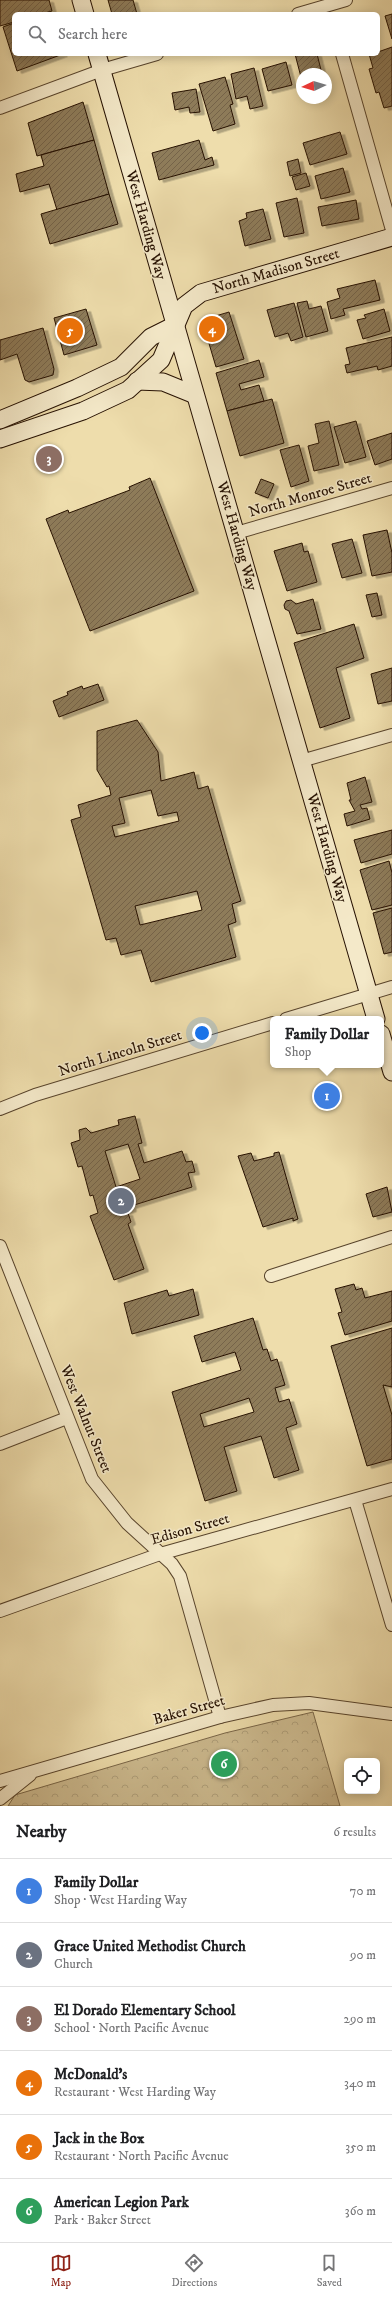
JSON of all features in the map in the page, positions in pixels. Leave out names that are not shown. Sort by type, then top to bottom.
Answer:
[{"type":"street","points":[[81,0],[84,12]]},
{"type":"street","points":[[306,12],[346,0]]},
{"type":"street","points":[[0,108],[99,62],[142,56]]},
{"type":"street","points":[[343,56],[392,230]]},
{"type":"street","name":"West Harding Way","points":[[99,62],[375,1016]]},
{"type":"street","name":"North Madison Street","points":[[0,440],[83,411],[128,390],[161,360],[184,306],[201,293],[392,237]]},
{"type":"street","points":[[0,420],[77,388],[121,366],[151,337],[175,325]]},
{"type":"street","points":[[137,381],[163,382],[195,395]]},
{"type":"street","name":"North Monroe Street","points":[[236,533],[392,488]]},
{"type":"street","points":[[301,761],[392,735]]},
{"type":"street","points":[[296,1016],[392,987]]},
{"type":"street","name":"North Lincoln Street","points":[[0,1109],[35,1095],[270,1024]]},
{"type":"street","points":[[384,1044],[392,1072]]},
{"type":"street","points":[[271,1276],[392,1238]]},
{"type":"street","name":"West Walnut Street","points":[[0,1246],[5,1274],[83,1459],[99,1490],[127,1523],[172,1564],[180,1576],[220,1717]]},
{"type":"street","points":[[0,1444],[67,1418]]},
{"type":"street","name":"Edison Street","points":[[0,1612],[160,1554],[392,1489]]},
{"type":"street","points":[[355,1500],[392,1625]]},
{"type":"street","name":"Baker Street","points":[[0,1781],[220,1717],[272,1705],[309,1703],[392,1714]]},
{"type":"street","points":[[0,1799],[34,1772]]},
{"type":"green space","points":[[313,1712],[340,1806],[8,1806],[15,1795],[225,1733]]},
{"type":"building","points":[[0,0],[49,0],[52,11],[12,12],[12,23],[0,26]]},
{"type":"building","points":[[108,0],[133,0],[136,12],[111,12]]},
{"type":"building","points":[[392,14],[392,39],[385,16]]},
{"type":"building","points":[[12,24],[12,55],[3,27]]},
{"type":"building","points":[[392,47],[392,106],[384,108],[379,92],[376,93],[369,69],[373,68],[370,56],[380,56],[380,51]]},
{"type":"building","points":[[12,56],[58,56],[17,71]]},
{"type":"building","points":[[296,56],[318,56],[320,68],[299,68]]},
{"type":"building","points":[[286,62],[292,85],[268,91],[262,69]]},
{"type":"building","points":[[254,68],[263,106],[250,109],[247,96],[236,99],[231,74]]},
{"type":"building","points":[[225,77],[233,104],[230,105],[235,124],[213,131],[199,84]]},
{"type":"building","points":[[196,89],[200,112],[190,113],[189,107],[175,110],[172,93]]},
{"type":"building","points":[[83,102],[94,140],[37,156],[28,123]]},
{"type":"building","points":[[340,132],[347,154],[310,165],[303,143]]},
{"type":"building","points":[[94,140],[109,194],[57,210],[49,184],[20,192],[16,174],[44,166],[41,155]]},
{"type":"building","points":[[199,140],[205,160],[212,157],[214,165],[159,180],[152,153]]},
{"type":"building","points":[[298,159],[301,173],[290,176],[287,162]]},
{"type":"building","points":[[343,168],[350,192],[321,199],[315,176]]},
{"type":"building","points":[[306,173],[310,186],[296,190],[292,177]]},
{"type":"building","points":[[109,194],[118,224],[50,244],[41,214]]},
{"type":"building","points":[[297,198],[304,233],[284,237],[276,203]]},
{"type":"building","points":[[356,200],[359,219],[322,226],[318,207]]},
{"type":"building","points":[[263,209],[271,239],[245,246],[239,221],[247,218],[246,213]]},
{"type":"building","points":[[375,280],[380,300],[343,309],[345,315],[331,319],[327,302],[340,298],[337,289]]},
{"type":"building","points":[[307,301],[309,309],[321,306],[328,331],[306,337],[297,303]]},
{"type":"building","points":[[294,303],[303,337],[291,341],[288,333],[275,337],[267,310]]},
{"type":"building","points":[[86,309],[97,345],[64,355],[54,318]]},
{"type":"building","points":[[384,309],[390,331],[363,339],[357,320],[366,318],[364,315]]},
{"type":"building","points":[[229,312],[244,359],[216,367],[202,320]]},
{"type":"building","points":[[43,328],[54,369],[53,375],[29,382],[25,380],[17,354],[0,360],[0,340]]},
{"type":"building","points":[[392,337],[392,366],[378,370],[377,366],[347,373],[345,365],[350,364],[346,348]]},
{"type":"building","points":[[259,360],[264,377],[239,384],[241,390],[259,385],[264,401],[227,411],[216,373]]},
{"type":"building","points":[[272,399],[284,443],[240,456],[227,411]]},
{"type":"building","points":[[329,421],[339,465],[314,471],[308,446],[319,443],[315,424]]},
{"type":"building","points":[[356,421],[366,457],[345,463],[334,427]]},
{"type":"building","points":[[392,433],[392,459],[375,465],[367,441]]},
{"type":"building","points":[[299,445],[309,481],[291,487],[280,450]]},
{"type":"building","points":[[150,478],[194,591],[90,631],[46,519],[68,510],[69,513],[130,490],[129,487]]},
{"type":"building","points":[[261,479],[274,484],[268,498],[255,493]]},
{"type":"building","points":[[387,530],[392,553],[392,572],[372,576],[363,535]]},
{"type":"building","points":[[352,539],[362,573],[342,578],[332,544]]},
{"type":"building","points":[[302,543],[304,552],[308,551],[317,582],[287,591],[274,551]]},
{"type":"building","points":[[377,593],[382,615],[372,617],[366,595]]},
{"type":"building","points":[[313,599],[321,629],[297,634],[289,611],[285,609],[284,605],[286,601],[291,600],[296,604]]},
{"type":"building","points":[[354,624],[364,658],[336,668],[350,718],[320,728],[294,643]]},
{"type":"building","points":[[392,668],[392,701],[378,704],[371,674]]},
{"type":"building","points":[[98,684],[104,700],[59,717],[53,701],[68,695],[67,692],[82,686],[83,689]]},
{"type":"building","points":[[137,720],[158,752],[161,781],[194,772],[198,789],[208,786],[241,901],[232,904],[236,922],[228,925],[236,957],[151,982],[141,950],[121,955],[116,938],[106,940],[71,820],[81,817],[78,805],[111,795],[109,786],[107,787],[97,770],[97,731]],"holes":[[[151,790],[158,816],[177,812],[179,821],[115,837],[112,826],[125,823],[119,798]],[[197,891],[202,910],[140,925],[135,906]]]},
{"type":"building","points":[[365,777],[372,802],[360,805],[362,809],[367,808],[370,819],[347,826],[344,814],[355,811],[349,800],[351,800],[347,783]]},
{"type":"building","points":[[392,830],[392,854],[361,863],[354,840]]},
{"type":"building","points":[[389,861],[392,873],[392,905],[372,910],[360,870]]},
{"type":"building","points":[[392,908],[392,952],[384,954],[373,913]]},
{"type":"building","points":[[135,1116],[142,1143],[138,1144],[144,1163],[182,1151],[186,1162],[192,1161],[195,1172],[188,1173],[192,1187],[131,1206],[132,1209],[123,1212],[123,1214],[128,1213],[131,1222],[128,1224],[144,1269],[114,1280],[90,1216],[98,1213],[93,1195],[90,1196],[82,1166],[78,1167],[71,1143],[80,1140],[79,1130],[86,1128],[91,1133],[119,1125],[118,1120]],"holes":[[[128,1144],[140,1179],[116,1187],[105,1151]]]},
{"type":"building","points":[[279,1152],[298,1219],[293,1221],[293,1218],[263,1227],[238,1156],[251,1153],[254,1161],[274,1156],[274,1153]]},
{"type":"building","points":[[387,1187],[392,1212],[373,1217],[366,1194]]},
{"type":"building","points":[[354,1284],[356,1290],[362,1288],[365,1298],[392,1291],[392,1321],[345,1335],[338,1313],[342,1312],[335,1289]]},
{"type":"building","points":[[193,1289],[199,1315],[132,1334],[124,1303],[167,1290],[169,1296]]},
{"type":"building","points":[[253,1318],[263,1350],[267,1349],[271,1361],[277,1359],[285,1385],[275,1388],[279,1402],[289,1399],[297,1424],[286,1428],[299,1470],[274,1478],[261,1436],[224,1447],[237,1491],[205,1501],[172,1392],[241,1370],[235,1352],[202,1362],[194,1336]],"holes":[[[249,1398],[254,1412],[204,1427],[200,1414]]]},
{"type":"building","points":[[392,1328],[392,1387],[383,1385],[392,1415],[392,1459],[367,1466],[331,1346]]},
{"type":"place","name":"McDonald's","points":[[212,329]]},
{"type":"place","name":"Jack in the Box","points":[[70,331]]},
{"type":"place","name":"El Dorado Elementary School","points":[[49,459]]},
{"type":"place","name":"Family Dollar","points":[[327,1096]]},
{"type":"place","name":"Grace United Methodist Church","points":[[121,1201]]},
{"type":"place","name":"American Legion Park","points":[[224,1764]]}]
